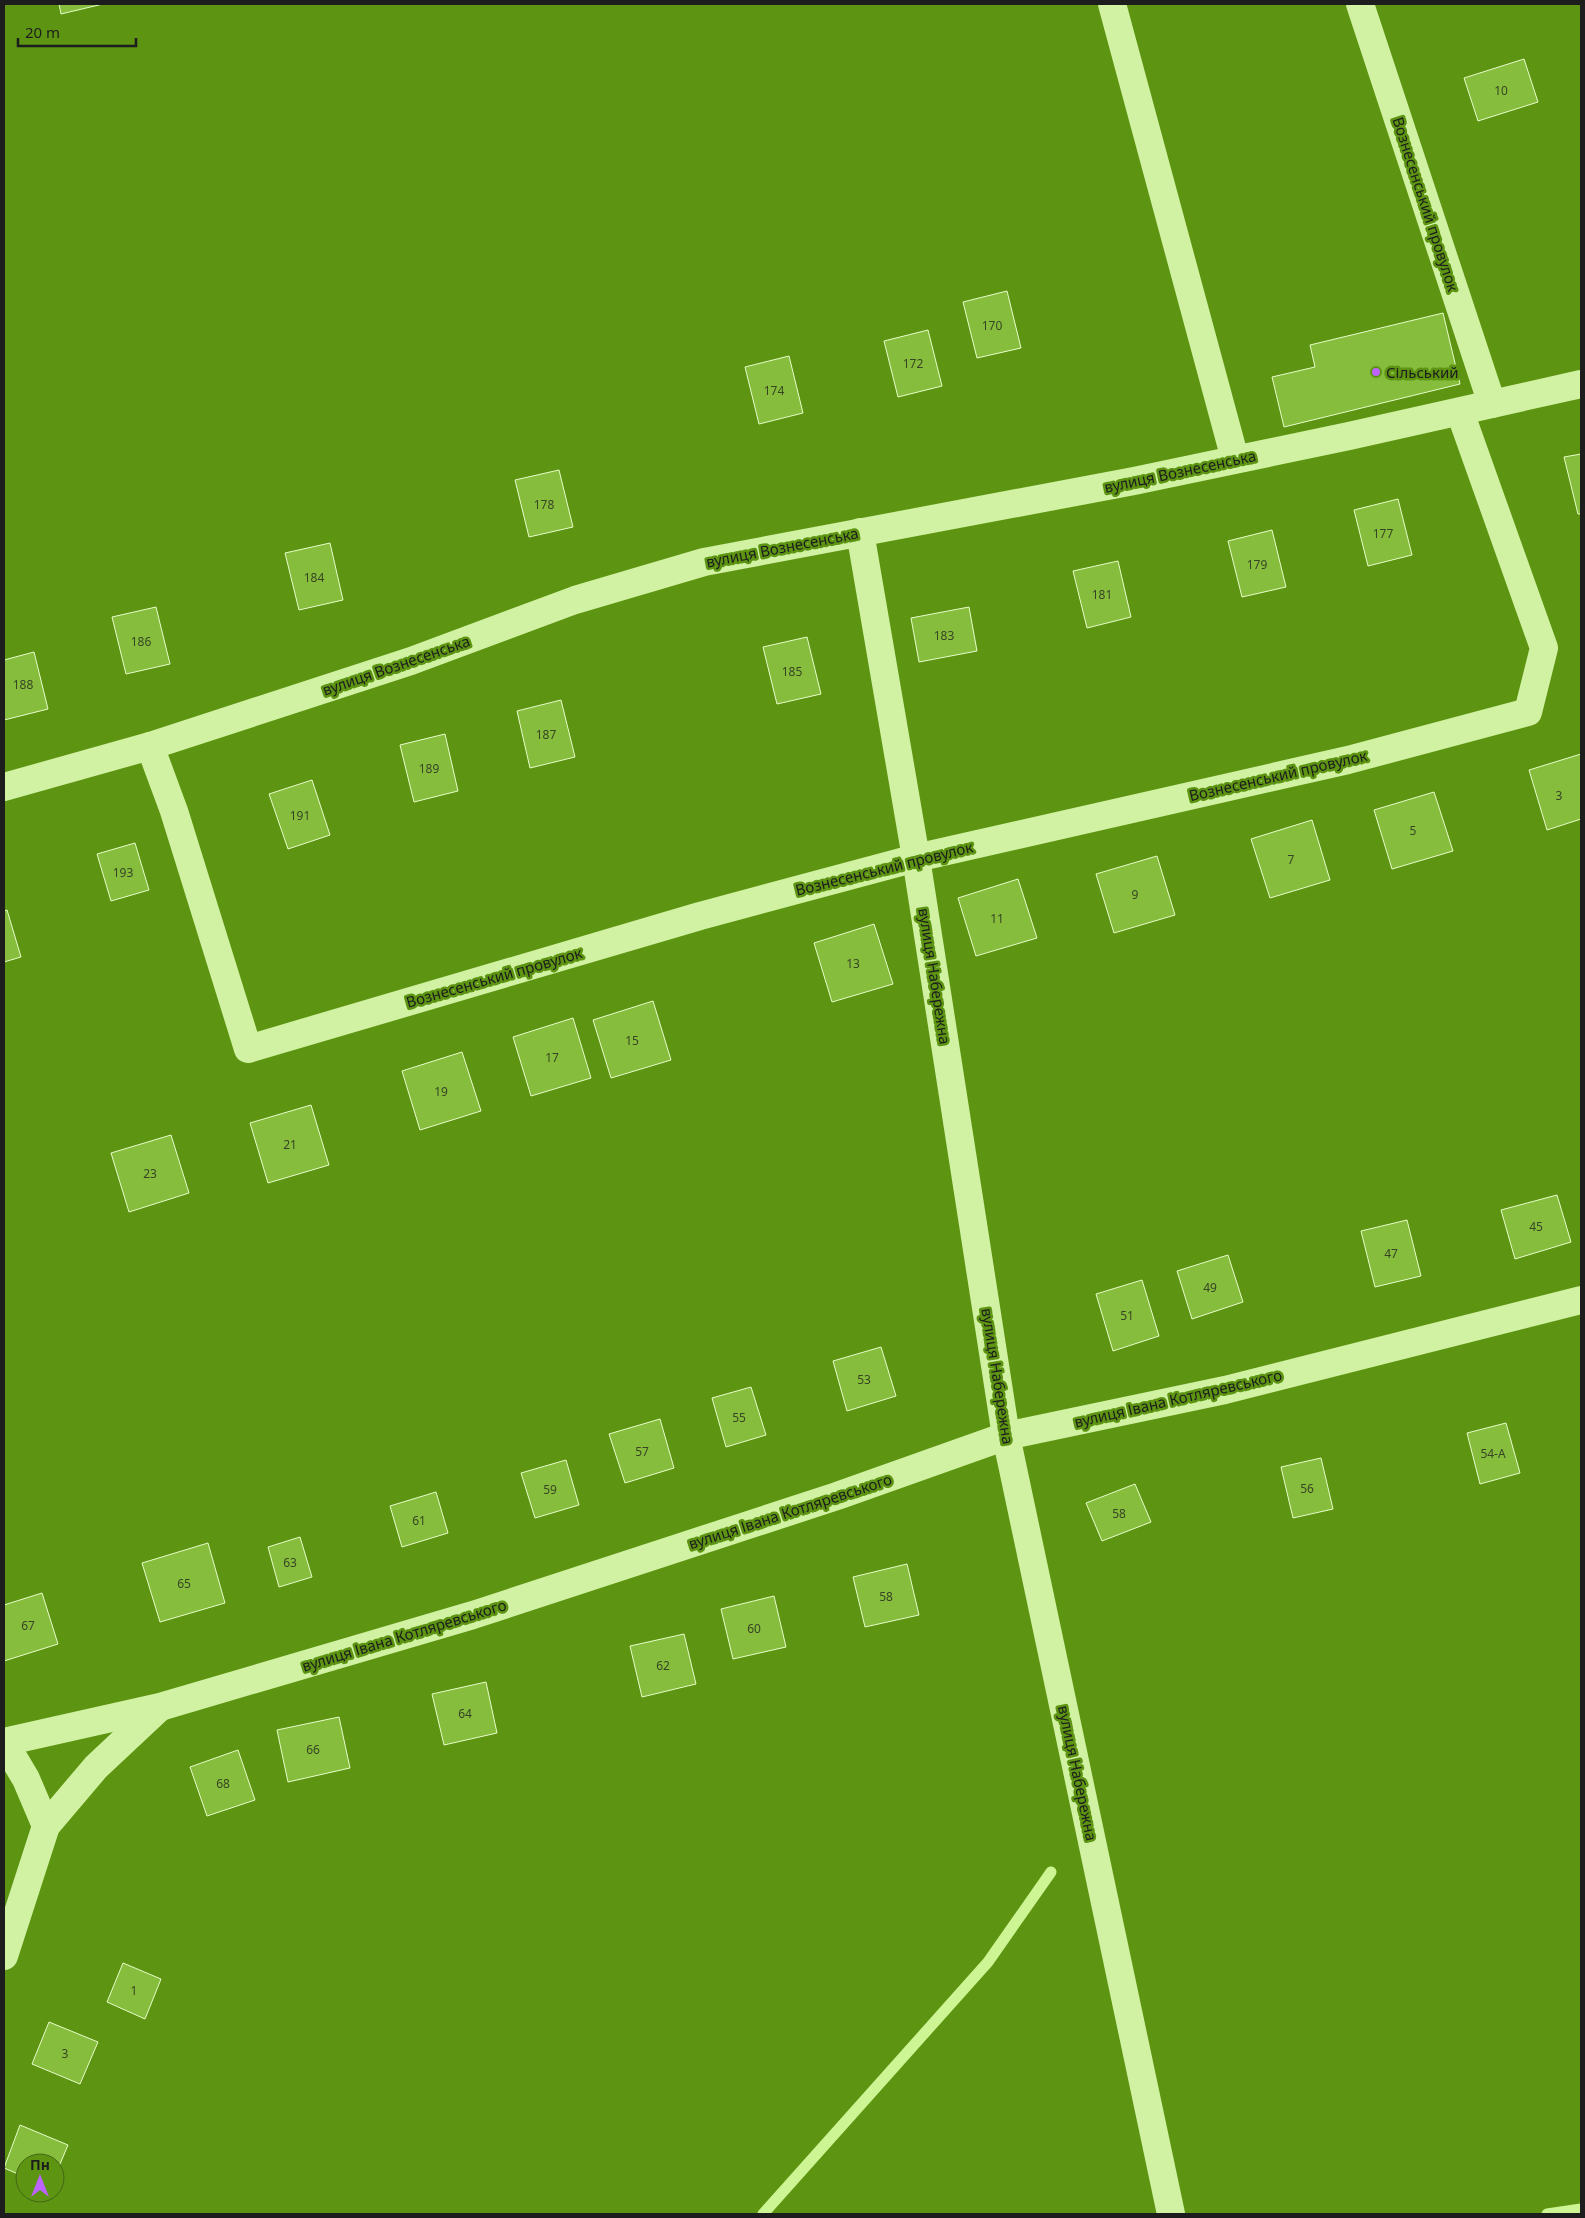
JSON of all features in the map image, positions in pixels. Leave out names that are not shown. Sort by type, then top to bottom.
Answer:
[{"type":"street","points":[[1112,4],[1235,459]]},
{"type":"street","name":"Вознесенський провулок","points":[[1360,4],[1492,404]]},
{"type":"street","name":"вулиця Вознесенська","points":[[4,787],[150,746],[411,661],[575,600],[704,562],[1134,481],[1460,412],[1581,384]]},
{"type":"street","name":"Вознесенський провулок","points":[[150,746],[174,811],[248,1049],[700,916],[916,858],[1348,760],[1528,712],[1544,648],[1460,412]]},
{"type":"street","name":"вулиця Набережна","points":[[860,532],[916,858],[1006,1436],[1172,2214]]},
{"type":"street","name":"вулиця Івана Котляревського","points":[[4,1742],[160,1707],[473,1615],[837,1496],[1006,1436],[1225,1390],[1581,1300]]},
{"type":"street","points":[[4,1956],[46,1826],[96,1767],[160,1707]]},
{"type":"street","points":[[4,1742],[26,1779],[46,1826]]},
{"type":"building","points":[[59,4],[103,4],[61,14]]},
{"type":"building","points":[[1524,59],[1538,102],[1478,121],[1464,78]]},
{"type":"building","points":[[1007,291],[1021,348],[977,358],[963,302]]},
{"type":"building","name":"Сільський","points":[[1443,313],[1460,384],[1284,427],[1272,377],[1315,367],[1310,345]]},
{"type":"building","points":[[928,330],[942,386],[898,397],[884,341]]},
{"type":"building","points":[[789,356],[803,413],[759,424],[745,367]]},
{"type":"building","points":[[1581,454],[1581,514],[1578,514],[1564,457]]},
{"type":"building","points":[[559,470],[573,527],[529,537],[515,480]]},
{"type":"building","points":[[1398,499],[1412,555],[1368,566],[1354,510]]},
{"type":"building","points":[[1272,530],[1286,587],[1242,597],[1228,541]]},
{"type":"building","points":[[330,543],[343,600],[299,610],[285,553]]},
{"type":"building","points":[[1118,561],[1131,617],[1087,628],[1073,571]]},
{"type":"building","points":[[156,607],[170,664],[126,674],[112,617]]},
{"type":"building","points":[[969,607],[977,651],[919,662],[911,618]]},
{"type":"building","points":[[807,637],[821,694],[777,704],[763,647]]},
{"type":"building","points":[[34,652],[48,709],[4,720],[4,660]]},
{"type":"building","points":[[561,700],[575,757],[530,768],[517,711]]},
{"type":"building","points":[[445,734],[458,791],[414,802],[400,745]]},
{"type":"building","points":[[1581,754],[1581,819],[1547,830],[1529,770]]},
{"type":"building","points":[[312,780],[330,835],[288,849],[269,794]]},
{"type":"building","points":[[1434,792],[1453,851],[1392,869],[1374,810]]},
{"type":"building","points":[[1312,820],[1330,880],[1270,898],[1251,839]]},
{"type":"building","points":[[135,843],[149,890],[111,901],[97,854]]},
{"type":"building","points":[[1157,856],[1175,915],[1114,933],[1096,874]]},
{"type":"building","points":[[1018,879],[1037,938],[976,956],[958,898]]},
{"type":"building","points":[[7,910],[21,957],[4,962],[4,911]]},
{"type":"building","points":[[874,924],[893,984],[832,1002],[814,943]]},
{"type":"building","points":[[653,1001],[671,1060],[611,1078],[593,1020]]},
{"type":"building","points":[[573,1018],[591,1078],[531,1096],[513,1037]]},
{"type":"building","points":[[462,1052],[481,1111],[420,1130],[402,1071]]},
{"type":"building","points":[[311,1105],[329,1165],[268,1183],[250,1123]]},
{"type":"building","points":[[171,1135],[189,1193],[129,1212],[111,1153]]},
{"type":"building","points":[[1557,1195],[1571,1242],[1515,1259],[1501,1210]]},
{"type":"building","points":[[1407,1220],[1421,1276],[1375,1287],[1361,1231]]},
{"type":"building","points":[[1228,1255],[1243,1302],[1192,1319],[1177,1271]]},
{"type":"building","points":[[1142,1280],[1159,1336],[1113,1351],[1096,1294]]},
{"type":"building","points":[[881,1347],[896,1396],[847,1411],[833,1361]]},
{"type":"building","points":[[751,1387],[766,1435],[726,1447],[712,1398]]},
{"type":"building","points":[[660,1419],[674,1468],[625,1483],[609,1434]]},
{"type":"building","points":[[1506,1423],[1520,1473],[1480,1484],[1467,1433]]},
{"type":"building","points":[[1321,1458],[1333,1509],[1293,1518],[1281,1467]]},
{"type":"building","points":[[566,1460],[579,1505],[535,1518],[521,1473]]},
{"type":"building","points":[[1135,1484],[1151,1522],[1102,1541],[1086,1503]]},
{"type":"building","points":[[436,1492],[448,1533],[402,1547],[390,1506]]},
{"type":"building","points":[[300,1537],[312,1577],[279,1587],[268,1547]]},
{"type":"building","points":[[208,1543],[225,1603],[160,1622],[142,1563]]},
{"type":"building","points":[[907,1564],[919,1615],[865,1627],[853,1577]]},
{"type":"building","points":[[42,1593],[58,1644],[4,1661],[4,1605]]},
{"type":"building","points":[[774,1596],[786,1647],[733,1659],[721,1609]]},
{"type":"building","points":[[684,1634],[696,1684],[642,1697],[630,1646]]},
{"type":"building","points":[[486,1682],[497,1733],[444,1745],[432,1694]]},
{"type":"building","points":[[339,1717],[350,1768],[288,1782],[277,1730]]},
{"type":"building","points":[[238,1750],[255,1800],[207,1816],[190,1767]]},
{"type":"building","points":[[123,1963],[161,1979],[145,2019],[107,2002]]},
{"type":"building","points":[[49,2022],[98,2042],[80,2084],[32,2064]]},
{"type":"building","points":[[20,2125],[68,2145],[65,2153],[15,2153],[15,2173],[4,2168]]},
{"type":"waterway","points":[[763,2214],[988,1962],[1051,1872]]},
{"type":"waterway","points":[[1547,2214],[1581,2209]]},
{"type":"place","name":"Сільський","points":[[1376,372]]}]
